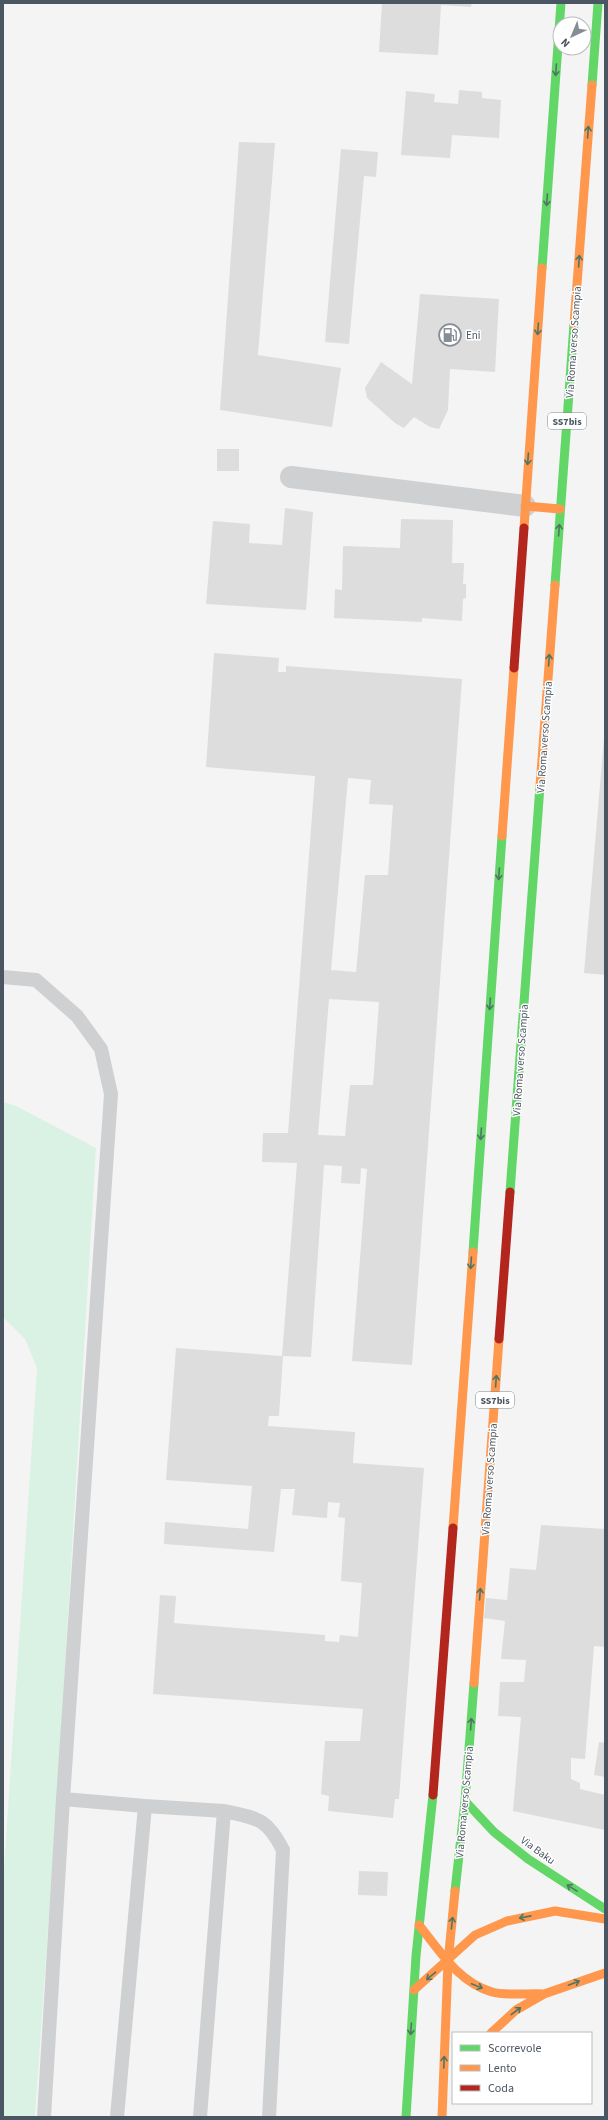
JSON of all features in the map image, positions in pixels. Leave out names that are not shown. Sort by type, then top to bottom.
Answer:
[{"type":"main road","name":"SS7bis","points":[[414,1990],[419,1925],[437,1754],[561,3]]},
{"type":"main road","name":"Via Roma verso Scampia","points":[[442,2117],[448,1962],[465,1801],[598,3]]},
{"type":"main road","points":[[525,506],[560,509]]},
{"type":"main road","name":"Via Baku","points":[[465,1801],[494,1832],[528,1859],[605,1909]]},
{"type":"main road","points":[[406,2117],[414,1990],[448,1962],[475,1935],[507,1921],[555,1911],[605,1918]]},
{"type":"main road","points":[[419,1925],[448,1962],[467,1982],[493,1992],[544,1994]]},
{"type":"main road","points":[[492,2032],[516,2010],[544,1994],[605,1973]]},
{"type":"main road","points":[[443,2101],[452,2088]]},
{"type":"street","points":[[291,477],[525,506]]},
{"type":"lane","points":[[3,977],[36,980],[77,1016],[101,1049],[111,1094],[63,1799],[44,2117]]},
{"type":"lane","points":[[63,1799],[224,1811],[256,1818],[274,1832],[283,1850],[269,2117]]},
{"type":"lane","points":[[117,2117],[145,1806]]},
{"type":"lane","points":[[200,2117],[224,1811]]},
{"type":"green space","points":[[3,1102],[16,1106],[96,1148],[58,1783],[35,2117],[3,2117],[3,1885],[37,1368],[25,1339],[3,1317]]},
{"type":"building","points":[[382,3],[472,3],[471,7],[441,5],[438,55],[379,52]]},
{"type":"building","points":[[459,90],[482,92],[482,98],[501,100],[499,138],[452,135],[450,158],[401,155],[406,91],[435,94],[434,102],[458,104]]},
{"type":"building","points":[[239,142],[275,143],[258,355],[341,368],[332,427],[220,410]]},
{"type":"building","points":[[341,149],[378,152],[376,177],[364,176],[349,344],[325,342]]},
{"type":"building","points":[[420,294],[499,299],[495,372],[450,369],[448,410],[439,429],[430,427],[414,417],[404,428],[395,423],[367,398],[365,388],[381,362],[412,384]]},
{"type":"building","points":[[217,449],[239,449],[239,471],[217,471]]},
{"type":"building","points":[[285,508],[313,512],[306,610],[206,604],[213,521],[250,524],[249,543],[282,545]]},
{"type":"building","points":[[401,519],[453,520],[452,563],[464,563],[463,584],[466,584],[466,598],[463,599],[462,621],[422,618],[422,622],[334,618],[335,589],[342,590],[343,546],[400,548]]},
{"type":"building","points":[[214,653],[279,658],[278,672],[286,672],[286,666],[462,679],[412,1365],[352,1361],[367,1169],[361,1168],[360,1184],[341,1183],[342,1166],[324,1165],[311,1357],[283,1356],[279,1416],[269,1416],[268,1426],[355,1432],[353,1463],[424,1468],[399,1799],[395,1799],[393,1818],[328,1811],[329,1796],[321,1794],[325,1741],[360,1741],[363,1709],[153,1694],[160,1595],[176,1596],[174,1623],[325,1635],[325,1641],[339,1642],[340,1635],[358,1637],[362,1583],[341,1581],[345,1518],[338,1517],[340,1503],[328,1502],[327,1518],[292,1515],[295,1489],[281,1489],[274,1552],[164,1544],[165,1522],[248,1529],[252,1486],[166,1480],[176,1348],[282,1356],[297,1163],[262,1162],[263,1133],[288,1133],[315,776],[206,767]],"holes":[[[348,778],[371,780],[369,804],[393,805],[388,875],[365,875],[356,972],[331,970]],[[329,999],[379,1002],[373,1085],[350,1085],[345,1136],[318,1135]]]},
{"type":"building","points":[[605,738],[605,975],[584,973]]},
{"type":"building","points":[[541,1525],[605,1529],[605,1647],[594,1646],[585,1759],[571,1758],[571,1779],[580,1783],[580,1789],[605,1795],[605,1830],[513,1811],[521,1717],[498,1716],[500,1682],[524,1682],[526,1660],[501,1659],[505,1621],[484,1618],[486,1598],[507,1600],[510,1568],[536,1570]]},
{"type":"building","points":[[599,1742],[605,1743],[605,1777],[594,1775]]},
{"type":"building","points":[[359,1871],[388,1872],[387,1896],[358,1895]]},
{"type":"traffic: fast","points":[[542,268],[561,3]]},
{"type":"traffic: fast","points":[[592,85],[598,3]]},
{"type":"traffic: fast","points":[[555,585],[574,324]]},
{"type":"traffic: fast","points":[[510,1192],[540,786]]},
{"type":"traffic: fast","points":[[473,1252],[502,836]]},
{"type":"traffic: fast","points":[[455,1891],[465,1801],[474,1683]]},
{"type":"traffic: fast","points":[[406,2117],[416,1956],[433,1795]]},
{"type":"traffic: fast","points":[[465,1801],[494,1832],[528,1859],[605,1909]]},
{"type":"traffic: slow","points":[[574,324],[592,85]]},
{"type":"traffic: slow","points":[[524,528],[542,268]]},
{"type":"traffic: slow","points":[[525,506],[560,509]]},
{"type":"traffic: slow","points":[[540,786],[555,585]]},
{"type":"traffic: slow","points":[[502,836],[514,668]]},
{"type":"traffic: slow","points":[[453,1528],[473,1252]]},
{"type":"traffic: slow","points":[[474,1683],[499,1339]]},
{"type":"traffic: slow","points":[[442,2117],[448,1962],[455,1891]]},
{"type":"traffic: slow","points":[[414,1990],[475,1935],[507,1921],[555,1911],[605,1919]]},
{"type":"traffic: slow","points":[[419,1925],[442,1955],[469,1981],[492,1992],[504,1994],[544,1994]]},
{"type":"traffic: slow","points":[[492,2032],[516,2010],[544,1994],[605,1973]]},
{"type":"traffic: jam","points":[[514,668],[524,528]]},
{"type":"traffic: jam","points":[[499,1339],[510,1192]]},
{"type":"traffic: jam","points":[[433,1795],[453,1528]]},
{"type":"place","name":"Eni","points":[[450,335]]}]
